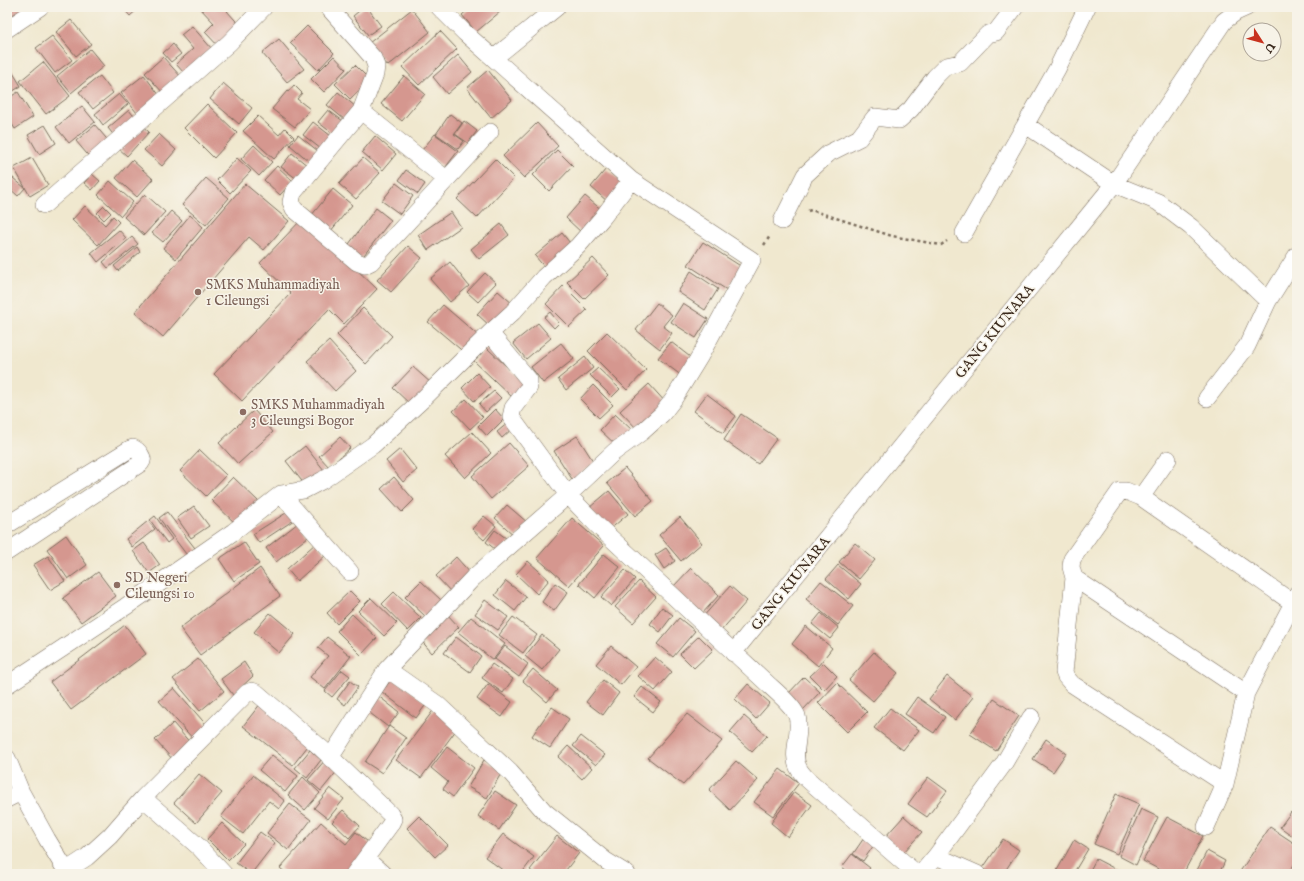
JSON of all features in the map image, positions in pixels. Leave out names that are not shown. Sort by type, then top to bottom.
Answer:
[{"type":"street","points":[[7,29],[40,7]]},
{"type":"street","points":[[44,205],[229,43],[264,7]]},
{"type":"street","points":[[328,7],[373,58],[376,66],[375,74],[361,111],[293,193],[290,202],[294,209],[357,262],[365,265],[371,262],[490,132]]},
{"type":"street","points":[[330,758],[387,669],[478,574],[568,495],[614,452],[644,431],[662,414],[673,400],[700,356],[752,260],[631,180],[465,33],[439,7]]},
{"type":"street","points":[[494,58],[557,7]]},
{"type":"street","points":[[782,221],[805,175],[829,153],[859,138],[875,117],[899,120],[911,109],[935,77],[946,66],[960,63],[988,34],[996,32],[1014,7]]},
{"type":"street","points":[[964,233],[1057,69],[1086,7]]},
{"type":"street","name":"GANG KIUNARA","points":[[734,653],[1114,184],[1224,21],[1236,12],[1247,7]]},
{"type":"street","points":[[361,111],[446,179]]},
{"type":"street","points":[[1026,125],[1114,184],[1158,202],[1191,227],[1268,301]]},
{"type":"street","points":[[7,685],[233,532],[281,494],[304,490],[323,480],[373,445],[513,312],[544,277],[578,246],[603,217],[631,180]]},
{"type":"street","points":[[1206,398],[1247,346],[1268,301],[1297,255]]},
{"type":"street","points":[[490,333],[529,380],[529,387],[514,408],[511,417],[568,495],[598,526],[790,706],[797,716],[798,729],[796,753],[798,768],[807,779],[917,874]]},
{"type":"street","points":[[7,525],[130,449],[133,448],[137,450],[143,458],[141,463],[7,552]]},
{"type":"street","points":[[1141,497],[1168,459]]},
{"type":"street","points":[[1206,827],[1226,784],[1246,693],[1296,600],[1141,497],[1126,490],[1120,491],[1072,559],[1071,567],[1074,578],[1064,672],[1072,684],[1226,784]]},
{"type":"street","points":[[281,494],[350,572]]},
{"type":"street","points":[[1074,578],[1246,693]]},
{"type":"street","points":[[387,669],[437,704],[510,772],[544,811],[606,861],[627,874]]},
{"type":"street","points":[[7,758],[14,795],[47,840],[67,872],[87,857],[110,836],[143,798],[247,693],[252,691],[257,693],[321,748],[390,814],[393,819],[390,826],[354,874]]},
{"type":"street","points":[[921,874],[1003,765],[1031,717]]},
{"type":"street","points":[[143,798],[198,847],[224,874]]},
{"type":"street","points":[[936,856],[977,874]]},
{"type":"street","points":[[366,859],[383,874]]},
{"type":"path","points":[[752,260],[782,221],[796,213],[811,210],[892,236],[941,244],[964,233]]},
{"type":"building","points":[[7,7],[34,7],[17,22]]},
{"type":"building","points":[[122,7],[140,7],[130,16]]},
{"type":"building","points":[[199,7],[232,7],[227,11],[242,28],[220,48],[205,32],[214,23]]},
{"type":"building","points":[[364,7],[367,7],[381,26],[368,35],[353,16]]},
{"type":"building","points":[[471,7],[497,7],[501,11],[476,32],[462,15]]},
{"type":"building","points":[[412,9],[430,32],[388,66],[369,43]]},
{"type":"building","points":[[71,20],[91,44],[76,56],[56,32]]},
{"type":"building","points":[[192,26],[212,49],[184,73],[176,64],[193,49],[181,35]]},
{"type":"building","points":[[307,26],[334,53],[318,70],[290,43]]},
{"type":"building","points":[[440,31],[457,49],[419,85],[402,67]]},
{"type":"building","points":[[52,36],[72,60],[55,73],[36,48]]},
{"type":"building","points":[[279,39],[304,69],[287,82],[262,53]]},
{"type":"building","points":[[173,44],[181,54],[171,62],[163,53]]},
{"type":"building","points":[[90,49],[104,66],[71,93],[57,76]]},
{"type":"building","points":[[458,55],[472,72],[447,94],[433,77]]},
{"type":"building","points":[[334,56],[346,69],[324,92],[311,79]]},
{"type":"building","points":[[163,57],[182,78],[164,94],[145,73]]},
{"type":"building","points":[[43,62],[70,96],[46,114],[20,81]]},
{"type":"building","points":[[7,63],[21,86],[7,95]]},
{"type":"building","points":[[355,65],[370,80],[350,99],[335,84]]},
{"type":"building","points":[[488,70],[512,100],[491,118],[467,88]]},
{"type":"building","points":[[144,75],[163,100],[141,118],[121,93]]},
{"type":"building","points":[[100,76],[113,93],[93,109],[79,92]]},
{"type":"building","points":[[404,76],[425,94],[402,121],[381,104]]},
{"type":"building","points":[[223,83],[252,108],[239,124],[210,99]]},
{"type":"building","points":[[294,85],[302,93],[297,99],[310,109],[295,127],[272,109]]},
{"type":"building","points":[[18,92],[33,117],[15,129],[7,116],[7,99]]},
{"type":"building","points":[[338,92],[356,107],[345,120],[327,105]]},
{"type":"building","points":[[119,94],[128,104],[103,125],[95,114]]},
{"type":"building","points":[[207,104],[237,133],[214,158],[184,128]]},
{"type":"building","points":[[82,106],[95,122],[69,143],[56,127]]},
{"type":"building","points":[[129,110],[137,120],[116,138],[108,128]]},
{"type":"building","points":[[328,110],[343,121],[333,134],[318,122]]},
{"type":"building","points":[[450,114],[462,123],[454,134],[464,141],[458,149],[436,134]]},
{"type":"building","points":[[258,116],[279,135],[285,128],[294,137],[274,159],[243,131]]},
{"type":"building","points":[[464,121],[477,131],[468,143],[455,134]]},
{"type":"building","points":[[313,122],[331,136],[321,149],[303,135]]},
{"type":"building","points":[[139,123],[149,132],[127,156],[117,147]]},
{"type":"building","points":[[537,123],[558,146],[524,178],[503,156]]},
{"type":"building","points":[[45,125],[56,143],[39,154],[28,135]]},
{"type":"building","points":[[95,125],[111,144],[92,160],[76,141]]},
{"type":"building","points":[[159,134],[176,150],[162,166],[144,150]]},
{"type":"building","points":[[435,134],[458,151],[445,168],[422,150]]},
{"type":"building","points":[[298,135],[318,151],[309,161],[290,145]]},
{"type":"building","points":[[375,136],[396,154],[383,170],[362,152]]},
{"type":"building","points":[[254,145],[272,162],[259,176],[241,159]]},
{"type":"building","points":[[557,150],[573,166],[549,191],[533,175]]},
{"type":"building","points":[[292,153],[308,166],[297,179],[281,167]]},
{"type":"building","points":[[32,158],[48,185],[30,196],[14,168]]},
{"type":"building","points":[[237,158],[251,171],[230,193],[217,180]]},
{"type":"building","points":[[363,158],[380,173],[356,199],[339,184]]},
{"type":"building","points":[[495,159],[514,178],[477,218],[457,199]]},
{"type":"building","points":[[132,160],[153,179],[137,197],[116,178]]},
{"type":"building","points":[[277,166],[293,181],[280,195],[264,180]]},
{"type":"building","points":[[606,169],[624,184],[608,202],[591,187]]},
{"type":"building","points":[[406,170],[425,184],[418,194],[399,180]]},
{"type":"building","points":[[7,173],[25,188],[18,196],[7,186]]},
{"type":"building","points":[[92,174],[100,181],[92,190],[84,183]]},
{"type":"building","points":[[206,178],[229,198],[206,225],[182,205]]},
{"type":"building","points":[[110,181],[133,202],[121,216],[98,195]]},
{"type":"building","points":[[396,183],[413,196],[400,214],[382,201]]},
{"type":"building","points":[[245,184],[289,221],[264,250],[249,237],[163,337],[135,312]]},
{"type":"building","points":[[333,189],[352,205],[330,232],[311,216]]},
{"type":"building","points":[[145,194],[165,212],[144,235],[124,217]]},
{"type":"building","points":[[585,196],[603,211],[583,234],[566,218]]},
{"type":"building","points":[[85,206],[105,225],[113,216],[119,222],[98,245],[72,220]]},
{"type":"building","points":[[104,206],[111,213],[104,220],[97,213]]},
{"type":"building","points":[[376,208],[391,220],[361,259],[346,248]]},
{"type":"building","points":[[171,211],[182,221],[163,242],[152,233]]},
{"type":"building","points":[[451,212],[461,227],[428,250],[418,235]]},
{"type":"building","points":[[190,215],[203,227],[176,259],[163,248]]},
{"type":"building","points":[[303,218],[377,289],[344,324],[329,309],[242,401],[214,374],[291,293],[260,263]]},
{"type":"building","points":[[501,224],[509,235],[479,259],[471,249]]},
{"type":"building","points":[[119,230],[126,238],[98,262],[91,253]]},
{"type":"building","points":[[562,233],[574,248],[547,270],[535,256]]},
{"type":"building","points":[[132,237],[138,244],[108,268],[103,262]]},
{"type":"building","points":[[703,242],[742,267],[727,290],[688,265]]},
{"type":"building","points":[[408,246],[422,258],[391,292],[377,280]]},
{"type":"building","points":[[137,247],[140,252],[118,271],[114,266]]},
{"type":"building","points":[[593,258],[609,275],[584,299],[567,282]]},
{"type":"building","points":[[450,262],[469,286],[450,302],[430,279]]},
{"type":"building","points":[[691,271],[718,289],[705,310],[678,292]]},
{"type":"building","points":[[485,273],[496,283],[478,302],[467,292]]},
{"type":"building","points":[[563,286],[587,310],[569,327],[546,304]]},
{"type":"building","points":[[498,291],[513,304],[491,327],[477,314]]},
{"type":"building","points":[[657,303],[672,315],[663,326],[672,333],[660,349],[636,330]]},
{"type":"building","points":[[683,303],[708,319],[696,338],[671,322]]},
{"type":"building","points":[[443,305],[480,337],[466,354],[428,322]]},
{"type":"building","points":[[363,308],[392,336],[366,364],[337,335]]},
{"type":"building","points":[[550,312],[559,323],[554,328],[544,317]]},
{"type":"building","points":[[538,323],[551,338],[526,359],[513,343]]},
{"type":"building","points":[[607,332],[646,370],[627,390],[588,351]]},
{"type":"building","points":[[329,341],[356,371],[335,391],[307,361]]},
{"type":"building","points":[[671,342],[694,360],[682,376],[658,358]]},
{"type":"building","points":[[561,343],[574,359],[543,383],[531,367]]},
{"type":"building","points":[[487,348],[525,384],[512,397],[474,361]]},
{"type":"building","points":[[585,357],[593,368],[566,390],[558,379]]},
{"type":"building","points":[[413,367],[432,384],[412,406],[393,388]]},
{"type":"building","points":[[598,368],[620,389],[612,397],[590,375]]},
{"type":"building","points":[[477,373],[490,387],[474,401],[462,388]]},
{"type":"building","points":[[649,384],[667,404],[639,431],[620,411]]},
{"type":"building","points":[[593,385],[613,405],[599,418],[580,399]]},
{"type":"building","points":[[494,391],[501,398],[486,412],[479,404]]},
{"type":"building","points":[[707,394],[736,416],[723,433],[694,411]]},
{"type":"building","points":[[466,399],[483,417],[470,429],[453,411]]},
{"type":"building","points":[[495,409],[504,419],[487,436],[478,426]]},
{"type":"building","points":[[254,410],[273,432],[238,464],[219,443]]},
{"type":"building","points":[[615,414],[633,431],[618,447],[600,430]]},
{"type":"building","points":[[741,414],[777,438],[758,464],[724,440]]},
{"type":"building","points":[[509,422],[513,428],[502,438],[497,432]]},
{"type":"building","points":[[472,432],[491,453],[465,478],[445,456]]},
{"type":"building","points":[[577,436],[595,464],[572,479],[554,451]]},
{"type":"building","points":[[340,437],[350,448],[329,467],[319,456]]},
{"type":"building","points":[[509,443],[529,466],[491,499],[472,476]]},
{"type":"building","points":[[305,446],[324,470],[305,485],[286,461]]},
{"type":"building","points":[[400,449],[417,470],[403,482],[386,461]]},
{"type":"building","points":[[200,450],[226,475],[206,496],[180,471]]},
{"type":"building","points":[[625,468],[653,501],[635,516],[607,483]]},
{"type":"building","points":[[233,477],[259,502],[237,525],[211,500]]},
{"type":"building","points":[[394,477],[414,500],[402,512],[381,489]]},
{"type":"building","points":[[609,491],[628,514],[608,531],[589,508]]},
{"type":"building","points":[[507,505],[528,523],[516,537],[495,518]]},
{"type":"building","points":[[194,506],[209,526],[191,538],[177,518]]},
{"type":"building","points":[[289,511],[294,520],[259,543],[253,534]]},
{"type":"building","points":[[167,512],[198,552],[189,558],[159,518]]},
{"type":"building","points":[[155,516],[172,539],[167,543],[150,520]]},
{"type":"building","points":[[484,516],[496,526],[484,540],[472,529]]},
{"type":"building","points":[[680,517],[702,543],[681,561],[659,535]]},
{"type":"building","points":[[572,518],[604,546],[569,586],[537,558]]},
{"type":"building","points":[[148,521],[155,529],[132,547],[126,539]]},
{"type":"building","points":[[298,523],[308,537],[276,562],[266,548]]},
{"type":"building","points":[[495,530],[510,541],[500,553],[486,542]]},
{"type":"building","points":[[66,535],[87,565],[68,579],[47,549]]},
{"type":"building","points":[[244,542],[259,564],[234,581],[219,559]]},
{"type":"building","points":[[144,543],[160,565],[149,573],[133,551]]},
{"type":"building","points":[[316,543],[326,555],[297,581],[287,569]]},
{"type":"building","points":[[855,543],[875,560],[859,579],[839,562]]},
{"type":"building","points":[[666,548],[675,561],[664,569],[655,555]]},
{"type":"building","points":[[604,554],[620,567],[595,598],[579,584]]},
{"type":"building","points":[[48,556],[65,581],[50,590],[33,565]]},
{"type":"building","points":[[456,557],[472,575],[452,593],[436,576]]},
{"type":"building","points":[[528,561],[549,580],[537,594],[516,574]]},
{"type":"building","points":[[838,565],[861,584],[849,599],[826,579]]},
{"type":"building","points":[[260,568],[280,596],[200,655],[180,628]]},
{"type":"building","points":[[691,568],[719,595],[701,615],[672,588]]},
{"type":"building","points":[[625,570],[635,579],[611,606],[601,597]]},
{"type":"building","points":[[98,572],[116,596],[81,622],[63,598]]},
{"type":"building","points":[[421,581],[442,601],[426,617],[405,597]]},
{"type":"building","points":[[506,581],[526,597],[515,611],[495,595]]},
{"type":"building","points":[[639,581],[656,597],[633,623],[615,607]]},
{"type":"building","points":[[821,581],[853,606],[838,625],[806,599]]},
{"type":"building","points":[[555,583],[568,592],[554,611],[542,602]]},
{"type":"building","points":[[730,586],[747,601],[719,633],[702,618]]},
{"type":"building","points":[[350,591],[360,601],[337,624],[327,613]]},
{"type":"building","points":[[394,592],[421,618],[408,631],[382,604]]},
{"type":"building","points":[[371,598],[397,623],[384,636],[358,611]]},
{"type":"building","points":[[485,600],[508,617],[498,630],[475,614]]},
{"type":"building","points":[[662,607],[673,615],[660,632],[650,624]]},
{"type":"building","points":[[270,613],[295,634],[279,653],[254,632]]},
{"type":"building","points":[[446,613],[459,627],[432,653],[419,638]]},
{"type":"building","points":[[821,613],[839,628],[830,639],[812,624]]},
{"type":"building","points":[[352,614],[377,638],[361,655],[337,631]]},
{"type":"building","points":[[471,617],[505,644],[493,660],[458,632]]},
{"type":"building","points":[[513,617],[537,635],[523,653],[499,635]]},
{"type":"building","points":[[679,618],[695,631],[673,657],[657,644]]},
{"type":"building","points":[[125,625],[146,654],[71,710],[50,682]]},
{"type":"building","points":[[806,626],[832,648],[818,666],[792,644]]},
{"type":"building","points":[[542,635],[559,649],[542,670],[525,656]]},
{"type":"building","points":[[699,636],[713,650],[694,668],[680,654]]},
{"type":"building","points":[[327,637],[351,656],[325,689],[310,677],[328,656],[318,648]]},
{"type":"building","points":[[456,637],[481,656],[470,672],[444,653]]},
{"type":"building","points":[[505,646],[528,664],[519,677],[495,659]]},
{"type":"building","points":[[611,646],[636,667],[621,685],[596,664]]},
{"type":"building","points":[[874,652],[898,673],[873,701],[849,680]]},
{"type":"building","points":[[655,657],[672,672],[655,691],[638,676]]},
{"type":"building","points":[[198,659],[224,691],[200,711],[173,679]]},
{"type":"building","points":[[244,662],[253,676],[233,695],[221,679]]},
{"type":"building","points":[[824,663],[837,676],[824,690],[810,676]]},
{"type":"building","points":[[492,664],[513,679],[503,693],[482,678]]},
{"type":"building","points":[[533,669],[557,690],[547,702],[523,681]]},
{"type":"building","points":[[342,670],[350,676],[332,697],[325,691]]},
{"type":"building","points":[[947,676],[973,697],[955,720],[929,699]]},
{"type":"building","points":[[393,677],[427,703],[416,718],[382,692]]},
{"type":"building","points":[[804,677],[820,692],[803,710],[787,695]]},
{"type":"building","points":[[603,680],[619,693],[603,715],[586,702]]},
{"type":"building","points":[[350,681],[358,687],[345,705],[337,699]]},
{"type":"building","points":[[837,683],[867,712],[847,732],[818,703]]},
{"type":"building","points":[[488,684],[512,702],[502,717],[477,699]]},
{"type":"building","points":[[748,684],[770,703],[756,719],[735,699]]},
{"type":"building","points":[[642,687],[661,702],[653,712],[634,697]]},
{"type":"building","points":[[174,688],[210,729],[195,741],[159,701]]},
{"type":"building","points":[[377,695],[399,712],[388,727],[366,710]]},
{"type":"building","points":[[917,697],[945,717],[934,733],[905,714]]},
{"type":"building","points":[[994,699],[1019,716],[996,751],[970,734]]},
{"type":"building","points":[[261,703],[311,742],[293,765],[243,726]]},
{"type":"building","points":[[552,707],[569,719],[550,748],[532,736]]},
{"type":"building","points":[[435,708],[459,726],[421,778],[396,760]]},
{"type":"building","points":[[890,708],[919,730],[903,750],[874,728]]},
{"type":"building","points":[[687,714],[722,741],[683,785],[648,758]]},
{"type":"building","points":[[744,716],[767,736],[752,752],[730,732]]},
{"type":"building","points":[[173,723],[192,745],[174,761],[155,740]]},
{"type":"building","points":[[389,726],[406,738],[382,773],[365,762]]},
{"type":"building","points":[[581,736],[605,755],[596,765],[573,746]]},
{"type":"building","points":[[1046,739],[1066,753],[1053,772],[1033,759]]},
{"type":"building","points":[[568,746],[592,768],[582,779],[558,757]]},
{"type":"building","points":[[447,747],[474,768],[453,797],[443,789],[448,782],[431,768]]},
{"type":"building","points":[[310,750],[321,760],[307,778],[295,768]]},
{"type":"building","points":[[272,755],[298,776],[285,792],[259,770]]},
{"type":"building","points":[[326,759],[338,770],[321,791],[308,780]]},
{"type":"building","points":[[484,760],[503,770],[487,798],[468,787]]},
{"type":"building","points":[[736,761],[758,780],[730,810],[709,790]]},
{"type":"building","points":[[780,769],[799,783],[773,816],[754,802]]},
{"type":"building","points":[[199,774],[222,793],[196,823],[174,803]]},
{"type":"building","points":[[253,775],[285,801],[279,809],[269,801],[243,834],[221,817]]},
{"type":"building","points":[[303,777],[320,793],[305,810],[288,795]]},
{"type":"building","points":[[928,777],[947,791],[927,817],[908,804]]},
{"type":"building","points":[[330,788],[344,799],[328,819],[314,808]]},
{"type":"building","points":[[495,791],[516,805],[499,830],[478,816]]},
{"type":"building","points":[[794,792],[812,805],[788,837],[771,823]]},
{"type":"building","points":[[1116,794],[1139,804],[1117,854],[1094,844]]},
{"type":"building","points":[[290,804],[311,820],[288,850],[267,833]]},
{"type":"building","points":[[1141,809],[1158,817],[1136,865],[1119,856]]},
{"type":"building","points":[[343,810],[360,826],[349,838],[332,822]]},
{"type":"building","points":[[1291,812],[1297,817],[1297,839],[1280,827]]},
{"type":"building","points":[[419,816],[448,845],[435,857],[407,828]]},
{"type":"building","points":[[904,816],[922,832],[903,853],[885,837]]},
{"type":"building","points":[[1167,817],[1203,836],[1183,874],[1168,874],[1143,861]]},
{"type":"building","points":[[321,822],[346,844],[356,832],[374,847],[350,874],[287,874],[280,868]]},
{"type":"building","points":[[222,823],[244,844],[228,860],[207,839]]},
{"type":"building","points":[[1270,827],[1297,845],[1297,860],[1288,874],[1240,874],[1239,873]]},
{"type":"building","points":[[260,832],[275,843],[251,874],[236,863]]},
{"type":"building","points":[[503,834],[534,857],[521,874],[508,874],[485,857]]},
{"type":"building","points":[[866,835],[876,842],[863,861],[853,854]]},
{"type":"building","points":[[557,836],[579,853],[563,874],[535,874],[530,870]]},
{"type":"building","points":[[1003,839],[1019,850],[1003,874],[992,874],[983,868]]},
{"type":"building","points":[[1074,840],[1088,849],[1073,874],[1055,874]]},
{"type":"building","points":[[1207,851],[1225,861],[1219,874],[1195,874]]},
{"type":"building","points":[[852,854],[870,868],[865,874],[851,874],[842,867]]},
{"type":"building","points":[[1096,859],[1123,873],[1088,874]]},
{"type":"place","name":"SMKS Muhammadiyah 1 Cileungsi","points":[[198,292]]},
{"type":"place","name":"SMKS Muhammadiyah 3 Cileungsi Bogor","points":[[243,412]]},
{"type":"place","name":"SD Negeri Cileungsi 10","points":[[117,585]]}]
